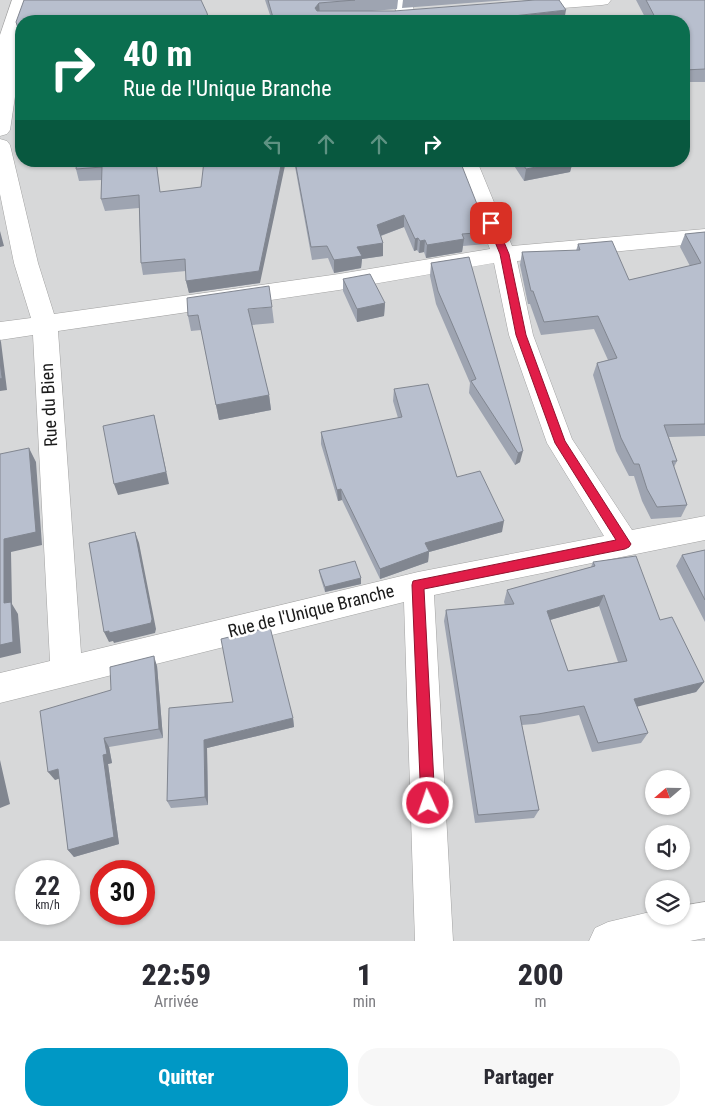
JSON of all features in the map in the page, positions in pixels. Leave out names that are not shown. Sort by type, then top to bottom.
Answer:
[{"type":"street","points":[[19,15],[21,0]]},
{"type":"street","points":[[504,8],[602,0]]},
{"type":"street","points":[[401,13],[425,14]]},
{"type":"street","points":[[0,130],[14,44]]},
{"type":"street","name":"Rue du Bien","points":[[0,145],[26,263],[45,323],[66,671]]},
{"type":"street","points":[[468,167],[504,254],[521,335],[560,443],[625,544]]},
{"type":"street","points":[[0,331],[339,282],[504,254],[705,236]]},
{"type":"street","name":"Rue de l'Unique Branche","points":[[0,688],[418,585],[705,528]]},
{"type":"street","points":[[418,585],[434,941]]},
{"type":"street","points":[[608,941],[661,935],[705,920]]},
{"type":"shaded area","points":[[0,0],[705,0],[705,941],[0,941]]},
{"type":"building","points":[[24,0],[201,0],[208,15],[19,15]]},
{"type":"building","points":[[268,0],[355,0],[319,3],[315,8],[317,11],[394,11],[535,0],[559,0],[566,10],[522,15],[272,15]]},
{"type":"building","points":[[646,0],[705,0],[705,69],[690,70],[690,15],[654,15]]},
{"type":"building","points":[[76,167],[102,167],[76,169]]},
{"type":"building","points":[[102,167],[157,167],[160,192],[201,187],[203,167],[281,167],[259,271],[186,281],[185,259],[141,263],[139,195],[101,199]]},
{"type":"building","points":[[296,167],[462,167],[488,232],[462,234],[464,239],[427,245],[425,240],[415,239],[404,215],[377,225],[383,243],[357,247],[362,256],[334,260],[327,246],[311,247]]},
{"type":"building","points":[[705,232],[705,424],[664,425],[677,461],[672,461],[687,505],[657,507],[647,489],[639,464],[634,464],[621,438],[597,363],[617,358],[598,316],[544,322],[533,291],[531,291],[522,252],[580,250],[578,244],[612,241],[629,280],[701,263],[685,234]]},
{"type":"building","points":[[469,257],[523,451],[518,453],[471,381],[476,379],[438,291],[431,263]]},
{"type":"building","points":[[370,274],[385,303],[357,309],[343,279]]},
{"type":"building","points":[[269,286],[272,307],[248,309],[269,395],[216,405],[198,315],[188,316],[187,298]]},
{"type":"building","points":[[0,361],[2,378],[0,379]]},
{"type":"building","points":[[428,384],[457,477],[480,471],[504,521],[425,543],[429,551],[380,569],[341,489],[337,490],[321,432],[402,417],[394,389]]},
{"type":"building","points":[[154,415],[166,472],[114,484],[103,426]]},
{"type":"building","points":[[29,448],[36,532],[4,539],[4,603],[11,602],[13,642],[0,645],[0,454]]},
{"type":"building","points":[[135,532],[152,619],[151,623],[109,633],[109,631],[104,632],[89,543]]},
{"type":"building","points":[[705,550],[705,600],[682,555]]},
{"type":"building","points":[[636,556],[660,620],[672,617],[704,682],[634,699],[648,733],[598,743],[584,706],[520,716],[539,810],[478,815],[446,610],[514,604],[507,590],[595,566],[593,562]],"holes":[[[604,595],[627,661],[568,671],[547,611]]]},
{"type":"building","points":[[355,561],[361,578],[325,587],[319,570]]},
{"type":"building","points":[[270,627],[293,718],[204,740],[205,797],[167,801],[169,708],[233,702],[221,639]]},
{"type":"building","points":[[154,656],[159,729],[104,738],[107,754],[103,755],[114,837],[68,850],[58,769],[48,772],[40,711],[111,690],[110,667]]},
{"type":"route","points":[[428,803],[418,585],[625,544],[560,443],[521,335],[504,254],[491,223]]}]
